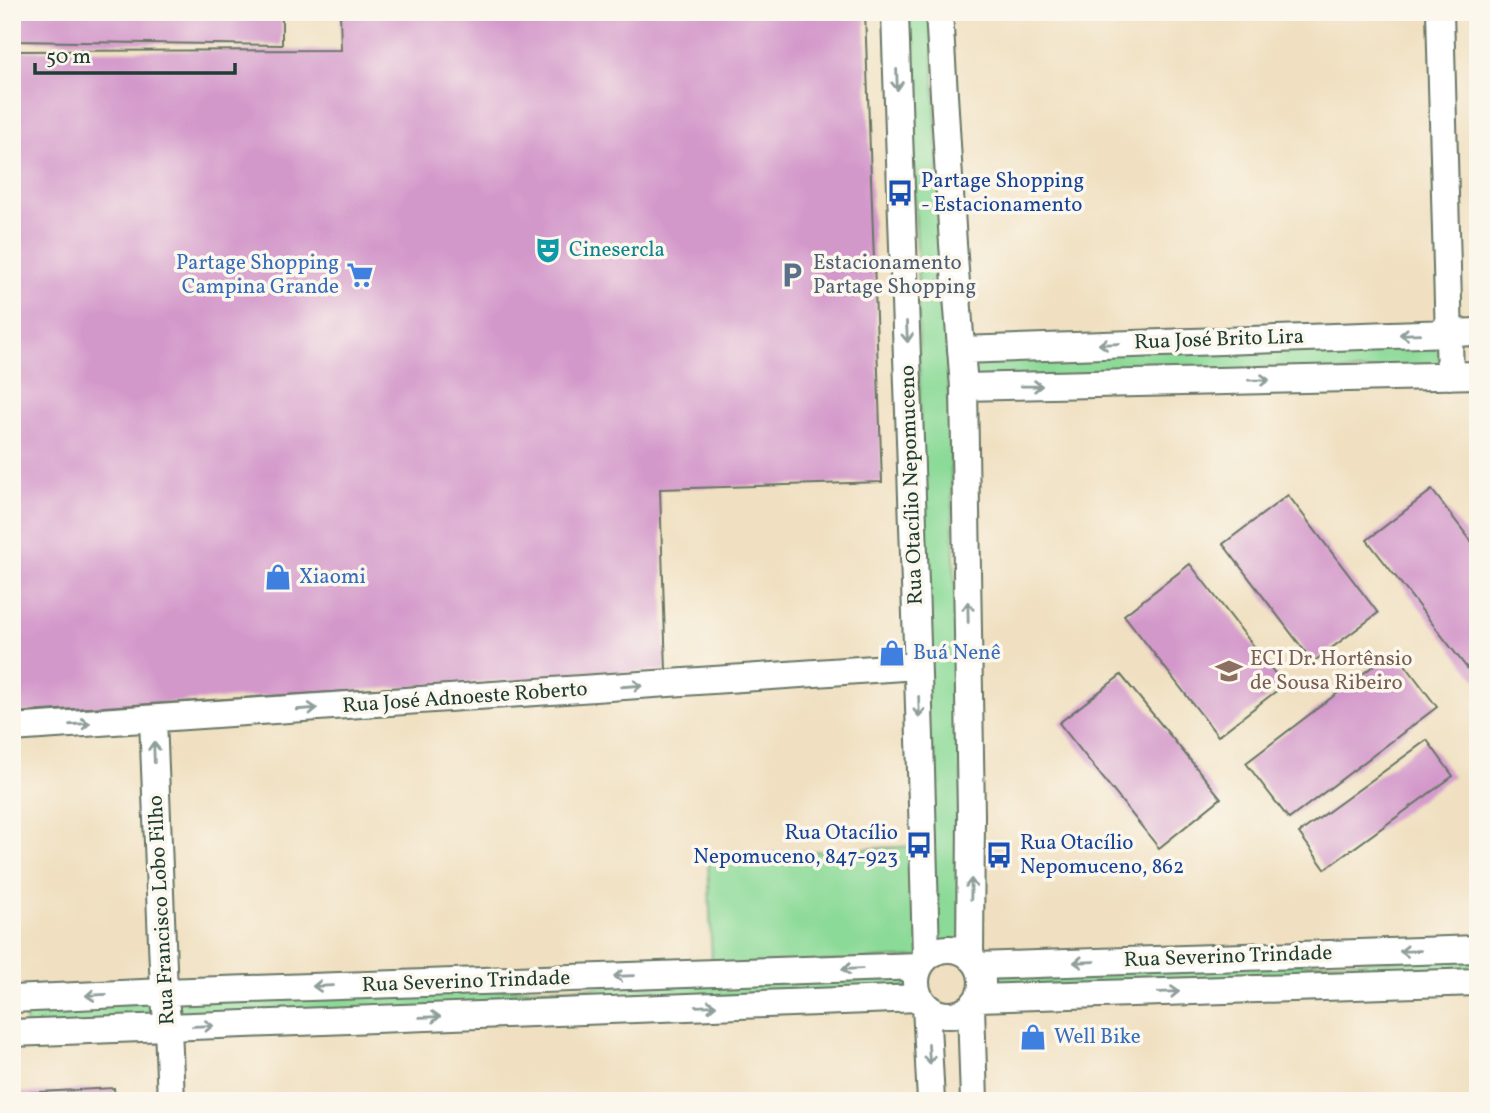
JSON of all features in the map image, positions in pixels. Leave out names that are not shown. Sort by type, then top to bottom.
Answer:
[{"type":"street","name":"Rua Otacílio Nepomuceno","points":[[895,12],[917,666],[923,962]]},
{"type":"street","points":[[939,12],[964,387],[974,961],[981,976],[982,988],[975,1003],[974,1101]]},
{"type":"street","points":[[1440,12],[1450,376]]},
{"type":"street","name":"Rua José Brito Lira","points":[[961,350],[1478,332]]},
{"type":"street","name":"Rua José Brito Lira","points":[[964,387],[1478,375]]},
{"type":"street","name":"Rua José Adnoeste Roberto","points":[[12,728],[917,666]]},
{"type":"street","name":"Rua Francisco Lobo Filho","points":[[153,719],[171,1101]]},
{"type":"street","points":[[931,1101],[923,1002],[916,987],[916,977],[923,962],[934,952],[953,949],[974,961]]},
{"type":"street","name":"Rua Severino Trindade","points":[[974,961],[1478,949]]},
{"type":"street","name":"Rua Severino Trindade","points":[[15,998],[923,962]]},
{"type":"street","name":"Rua Severino Trindade","points":[[975,1003],[1478,982]]},
{"type":"street","points":[[15,998],[17,1033]]},
{"type":"street","points":[[923,1002],[934,1012],[953,1016],[963,1013],[975,1003]]},
{"type":"street","name":"Rua Severino Trindade","points":[[17,1033],[923,1002]]},
{"type":"green space","points":[[906,12],[931,12],[949,403],[967,948],[950,946],[930,950],[917,253]]},
{"type":"green space","points":[[1439,337],[1440,369],[965,381],[963,353]]},
{"type":"green space","points":[[916,846],[923,957],[712,967],[708,857]]},
{"type":"green space","points":[[1478,957],[1478,975],[990,991],[989,974]]},
{"type":"green space","points":[[913,979],[913,988],[170,1022],[170,998]]},
{"type":"green space","points":[[161,997],[163,1024],[26,1028],[24,1003]]},
{"type":"building","points":[[12,12],[282,12],[282,45],[12,41]]},
{"type":"building","name":"Partage Shopping Campina Grande","points":[[340,12],[865,12],[882,482],[660,489],[666,670],[12,713],[12,51],[341,50]]},
{"type":"building","points":[[1432,490],[1478,550],[1478,682],[1367,540]]},
{"type":"building","points":[[1288,495],[1378,613],[1313,662],[1223,544]]},
{"type":"building","points":[[1190,564],[1284,685],[1218,736],[1124,615]]},
{"type":"building","points":[[1394,650],[1437,707],[1289,819],[1246,763]]},
{"type":"building","points":[[1121,675],[1221,798],[1159,848],[1059,723]]},
{"type":"building","points":[[1427,740],[1453,776],[1325,869],[1299,833]]},
{"type":"building","points":[[114,1088],[115,1101],[21,1101],[21,1093]]},
{"type":"place","name":"Partage Shopping - Estacionamento","points":[[900,193]]},
{"type":"place","name":"Cinesercla","points":[[548,250]]},
{"type":"place","name":"Partage Shopping Campina Grande","points":[[360,275]]},
{"type":"place","name":"Estacionamento Partage Shopping","points":[[792,275]]},
{"type":"place","name":"Xiaomi","points":[[278,577]]},
{"type":"place","name":"Buá Nenê","points":[[892,653]]},
{"type":"place","name":"ECI Dr. Hortênsio de Sousa Ribeiro","points":[[1229,671]]},
{"type":"place","name":"Rua Otacílio Nepomuceno, 847-923","points":[[919,845]]},
{"type":"place","name":"Rua Otacílio Nepomuceno, 862","points":[[999,855]]},
{"type":"place","name":"Well Bike","points":[[1033,1037]]}]
